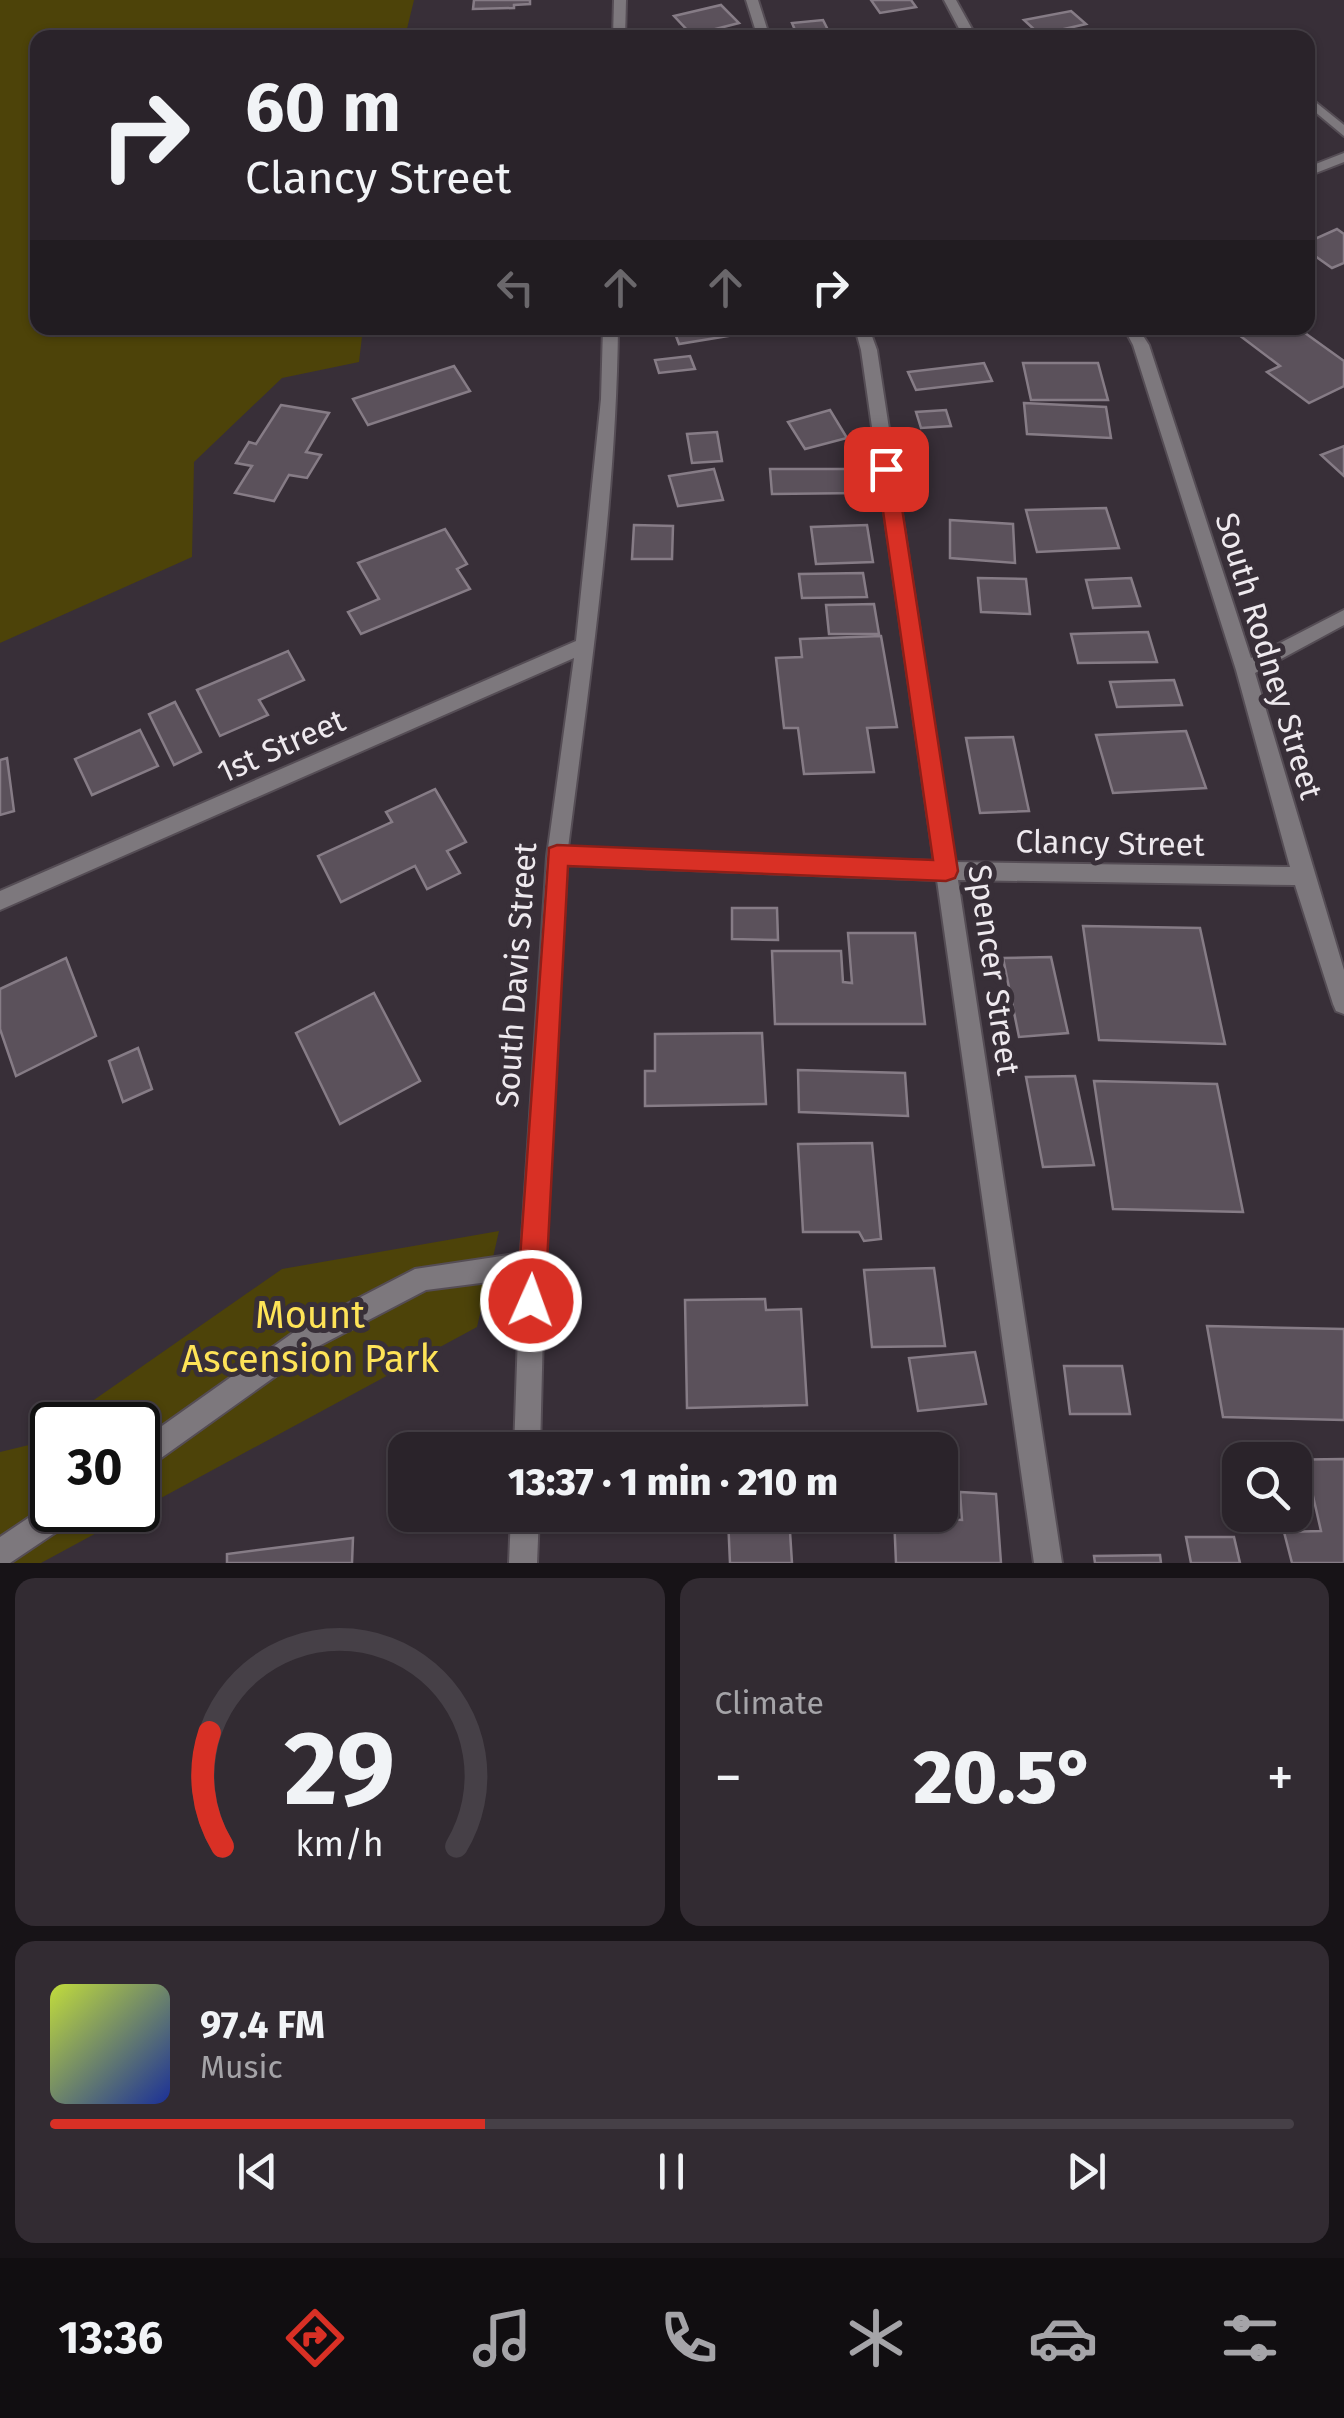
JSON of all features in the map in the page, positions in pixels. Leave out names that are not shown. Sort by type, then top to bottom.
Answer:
[{"type":"street","points":[[618,30],[620,0]]},
{"type":"street","points":[[752,0],[761,30]]},
{"type":"street","points":[[950,0],[966,30]]},
{"type":"street","points":[[1315,106],[1344,132]]},
{"type":"street","points":[[1315,169],[1344,157]]},
{"type":"street","name":"South Davis Street","points":[[527,1432],[532,1264],[557,856],[585,645],[609,399],[610,335]]},
{"type":"street","name":"Spencer Street","points":[[864,335],[1048,1563]]},
{"type":"street","name":"South Rodney Street","points":[[1135,335],[1245,670],[1344,1004]]},
{"type":"street","points":[[1245,670],[1344,617]]},
{"type":"street","name":"1st Street","points":[[0,901],[585,645]]},
{"type":"street","name":"Clancy Street","points":[[557,856],[946,871],[1303,876]]},
{"type":"street","points":[[160,1443],[306,1340],[424,1278],[532,1264]]},
{"type":"street","points":[[0,1554],[32,1532]]},
{"type":"street","points":[[523,1563],[524,1532]]},
{"type":"green space","points":[[0,0],[414,0],[407,30],[30,30],[30,335],[362,335],[359,362],[282,378],[194,462],[192,557],[0,643]]},
{"type":"green space","name":"Mount Ascension Park","points":[[499,1231],[477,1327],[160,1499],[160,1402],[91,1402],[282,1269]]},
{"type":"green space","name":"Mount Ascension Park","points":[[29,1445],[30,1532],[98,1532],[41,1563],[0,1563],[0,1452]]},
{"type":"building","points":[[474,0],[530,0],[530,4],[473,9]]},
{"type":"building","points":[[871,0],[911,0],[916,7],[880,13]]},
{"type":"building","points":[[721,5],[739,23],[712,30],[687,30],[674,16]]},
{"type":"building","points":[[1071,11],[1086,24],[1065,30],[1035,30],[1024,20]]},
{"type":"building","points":[[823,20],[828,30],[795,30],[792,23]]},
{"type":"building","points":[[1337,229],[1344,234],[1344,263],[1332,268],[1315,256],[1315,239]]},
{"type":"building","points":[[676,335],[734,335],[679,344]]},
{"type":"building","points":[[1239,335],[1308,335],[1344,361],[1344,386],[1309,403],[1267,372],[1280,366]]},
{"type":"building","points":[[690,356],[695,369],[659,373],[655,360]]},
{"type":"building","points":[[984,363],[992,381],[916,390],[908,372]]},
{"type":"building","points":[[1023,363],[1098,363],[1108,400],[1031,400]]},
{"type":"building","points":[[454,366],[470,391],[368,425],[353,399]]},
{"type":"building","points":[[1024,403],[1106,407],[1111,438],[1027,434]]},
{"type":"building","points":[[281,405],[329,413],[306,452],[321,455],[307,478],[289,475],[274,501],[235,493],[252,466],[236,463],[249,442],[256,444]]},
{"type":"building","points":[[830,410],[847,438],[805,449],[788,422]]},
{"type":"building","points":[[946,410],[951,426],[921,428],[916,412]]},
{"type":"building","points":[[717,432],[722,461],[692,463],[687,434]]},
{"type":"building","points":[[1344,446],[1344,476],[1321,455]]},
{"type":"building","points":[[714,469],[723,500],[678,506],[669,476]]},
{"type":"building","points":[[770,469],[858,469],[861,493],[772,494]]},
{"type":"building","points":[[1106,508],[1119,548],[1037,552],[1026,510]]},
{"type":"building","points":[[950,520],[1013,524],[1015,563],[950,558]]},
{"type":"building","points":[[634,525],[673,526],[672,559],[632,559]]},
{"type":"building","points":[[867,525],[873,562],[816,564],[811,527]]},
{"type":"building","points":[[445,529],[467,564],[457,569],[470,589],[361,634],[348,612],[379,599],[358,563]]},
{"type":"building","points":[[863,573],[867,597],[802,598],[799,574]]},
{"type":"building","points":[[978,578],[1026,579],[1030,614],[981,612]]},
{"type":"building","points":[[1131,578],[1140,606],[1093,608],[1086,580]]},
{"type":"building","points":[[874,604],[879,634],[829,634],[826,605]]},
{"type":"building","points":[[1148,632],[1157,662],[1078,663],[1071,634]]},
{"type":"building","points":[[881,636],[897,727],[867,728],[874,772],[804,774],[798,728],[784,728],[776,658],[802,657],[800,639]]},
{"type":"building","points":[[288,651],[304,680],[259,700],[268,715],[220,736],[197,690]]},
{"type":"building","points":[[1174,680],[1182,705],[1117,707],[1110,682]]},
{"type":"building","points":[[175,702],[201,752],[174,765],[149,714]]},
{"type":"building","points":[[140,730],[158,766],[92,795],[75,759]]},
{"type":"building","points":[[1186,731],[1206,788],[1113,793],[1096,735]]},
{"type":"building","points":[[1013,737],[1029,811],[980,813],[966,738]]},
{"type":"building","points":[[7,758],[14,811],[0,815],[0,760]]},
{"type":"building","points":[[435,789],[466,842],[447,851],[460,873],[427,889],[415,866],[341,902],[318,856],[392,822],[386,812]]},
{"type":"building","points":[[732,908],[777,908],[778,940],[732,939]]},
{"type":"building","points":[[1083,926],[1200,928],[1225,1044],[1099,1040]]},
{"type":"building","points":[[848,933],[915,933],[925,1024],[775,1024],[772,951],[841,951],[843,982],[852,983]]},
{"type":"building","points":[[1051,957],[1068,1033],[1019,1037],[1003,958]]},
{"type":"building","points":[[66,958],[96,1036],[16,1076],[0,1029],[0,989]]},
{"type":"building","points":[[374,993],[420,1081],[340,1124],[296,1033]]},
{"type":"building","points":[[762,1033],[766,1104],[645,1106],[645,1071],[655,1071],[655,1034]]},
{"type":"building","points":[[138,1048],[152,1089],[123,1102],[109,1061]]},
{"type":"building","points":[[798,1070],[905,1073],[908,1116],[799,1112]]},
{"type":"building","points":[[1075,1076],[1094,1165],[1043,1167],[1026,1077]]},
{"type":"building","points":[[1094,1081],[1217,1084],[1243,1212],[1113,1209]]},
{"type":"building","points":[[872,1143],[881,1239],[864,1241],[859,1232],[803,1232],[798,1144]]},
{"type":"building","points":[[934,1268],[945,1346],[872,1347],[864,1270]]},
{"type":"building","points":[[765,1299],[766,1310],[801,1309],[807,1405],[687,1408],[685,1300]]},
{"type":"building","points":[[1207,1326],[1344,1329],[1344,1420],[1223,1417]]},
{"type":"building","points":[[975,1352],[986,1404],[918,1411],[909,1358]]},
{"type":"building","points":[[1064,1366],[1122,1366],[1130,1414],[1070,1414]]},
{"type":"building","points":[[1312,1459],[1344,1459],[1344,1563],[1292,1563],[1284,1532],[1321,1531],[1312,1496]]},
{"type":"building","points":[[960,1492],[996,1494],[1001,1563],[896,1563],[895,1532],[958,1532],[958,1520],[962,1520]]},
{"type":"building","points":[[729,1532],[790,1532],[792,1563],[730,1563]]},
{"type":"building","points":[[1186,1537],[1234,1537],[1240,1563],[1191,1563]]},
{"type":"building","points":[[353,1538],[352,1563],[227,1563],[227,1554]]},
{"type":"building","points":[[1160,1555],[1161,1563],[1095,1563],[1094,1556]]},
{"type":"route","points":[[531,1301],[557,856],[946,871],[886,469]]}]
